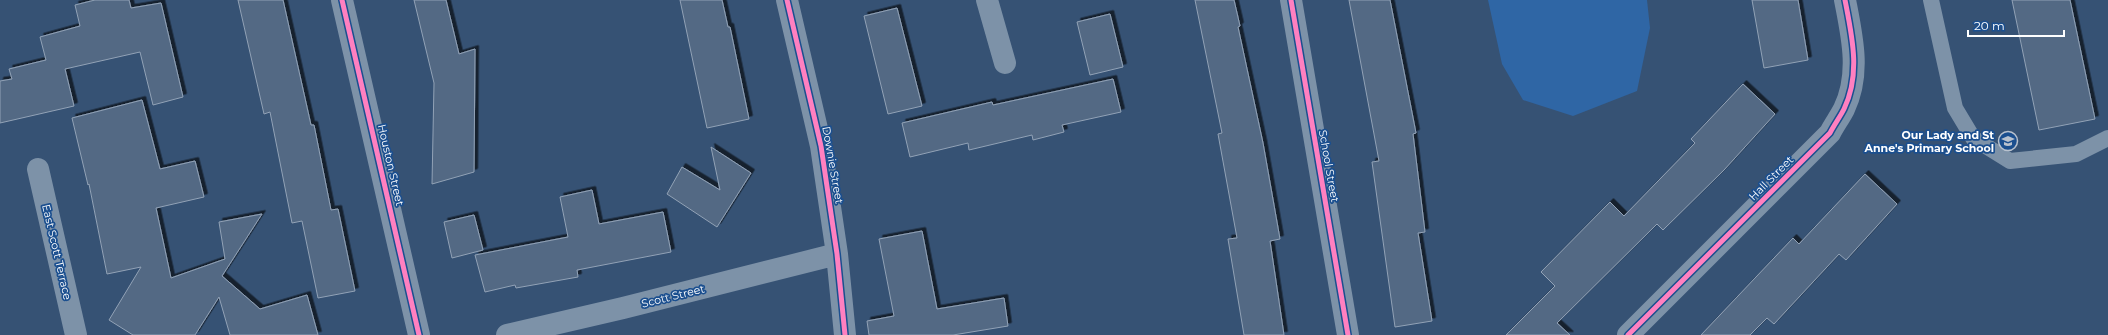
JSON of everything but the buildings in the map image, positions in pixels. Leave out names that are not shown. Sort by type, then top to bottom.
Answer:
[{"type":"street","name":"Houston Street","points":[[342,0],[420,335]]},
{"type":"street","name":"Downie Street","points":[[787,0],[820,146],[837,254],[845,335]]},
{"type":"street","points":[[987,0],[1005,63]]},
{"type":"street","name":"School Street","points":[[1291,0],[1348,335]]},
{"type":"street","name":"Hall Street","points":[[1628,335],[1830,133],[1844,108],[1854,76],[1854,45],[1845,0]]},
{"type":"street","name":"East Scott Terrace","points":[[38,169],[76,335]]},
{"type":"street","name":"Scott Street","points":[[507,335],[623,308],[837,254]]},
{"type":"lane","points":[[1931,0],[1955,108],[1973,138],[2010,161],[2076,154],[2108,138]]},
{"type":"shaded area","points":[[1488,0],[1647,0],[1650,28],[1637,91],[1573,116],[1523,100],[1502,64]]},
{"type":"cycle path","points":[[342,0],[419,335]]},
{"type":"cycle path","points":[[787,0],[821,146],[837,254],[845,335]]},
{"type":"cycle path","points":[[1291,0],[1348,335]]},
{"type":"cycle path","points":[[1628,335],[1830,133],[1844,109],[1849,96],[1854,69],[1854,55],[1845,0]]},
{"type":"place","name":"Our Lady and St Anne's Primary School","points":[[2008,141]]}]
